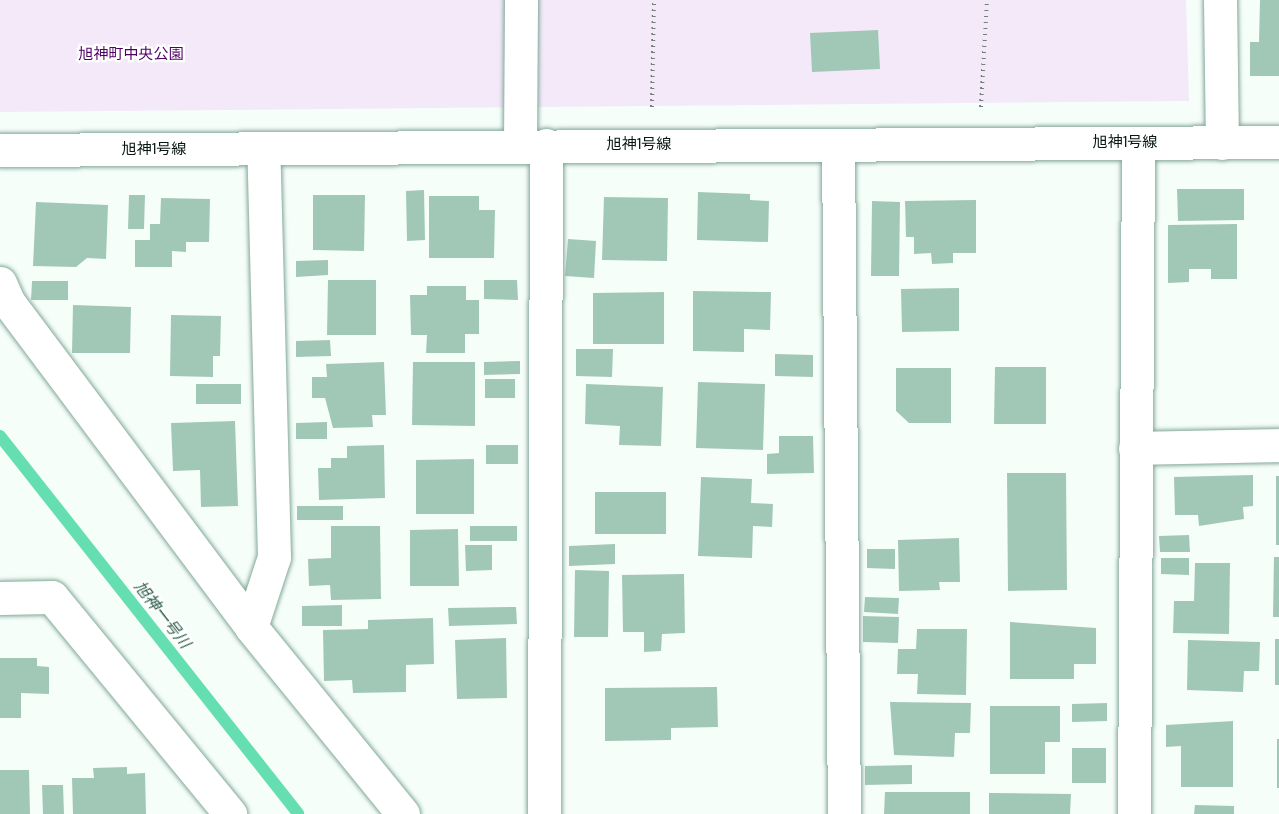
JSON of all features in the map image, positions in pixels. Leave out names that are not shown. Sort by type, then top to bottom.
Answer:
[{"type":"street","points":[[521,0],[533,145],[544,814]]},
{"type":"street","points":[[1220,0],[1222,143]]},
{"type":"street","name":"旭神1号線","points":[[0,150],[1279,142]]},
{"type":"street","points":[[1134,814],[1138,143]]},
{"type":"street","points":[[838,145],[844,814]]},
{"type":"street","points":[[251,627],[274,557],[263,149]]},
{"type":"street","points":[[0,283],[9,303],[251,627],[403,814]]},
{"type":"street","points":[[1135,448],[1279,445]]},
{"type":"street","points":[[0,598],[52,597],[230,814]]},
{"type":"path","points":[[651,146],[654,0]]},
{"type":"path","points":[[979,144],[987,0]]},
{"type":"green space","name":"旭神町中央公園","points":[[0,0],[1186,0],[1189,101],[0,112]]},
{"type":"building","points":[[1260,0],[1279,0],[1279,76],[1250,76],[1250,42],[1259,42]]},
{"type":"building","points":[[878,30],[880,69],[812,72],[810,33]]},
{"type":"building","points":[[1177,189],[1244,189],[1244,220],[1178,221]]},
{"type":"building","points":[[424,190],[425,240],[407,241],[406,191]]},
{"type":"building","points":[[698,192],[750,194],[750,200],[769,201],[768,242],[697,240]]},
{"type":"building","points":[[129,195],[145,195],[144,229],[128,229]]},
{"type":"building","points":[[313,195],[365,195],[364,251],[313,250]]},
{"type":"building","points":[[429,196],[479,196],[479,210],[495,210],[494,258],[429,258]]},
{"type":"building","points":[[604,197],[668,198],[667,261],[602,260]]},
{"type":"building","points":[[161,198],[210,199],[209,242],[186,242],[186,252],[172,251],[172,267],[135,267],[135,240],[150,240],[150,224],[160,224]]},
{"type":"building","points":[[976,200],[976,253],[953,253],[953,263],[932,264],[931,253],[914,254],[914,237],[906,237],[905,201]]},
{"type":"building","points":[[872,201],[900,202],[899,276],[871,276]]},
{"type":"building","points":[[36,202],[108,205],[106,259],[87,258],[76,267],[33,266]]},
{"type":"building","points":[[1237,224],[1237,279],[1211,279],[1211,269],[1189,269],[1189,282],[1168,283],[1168,225]]},
{"type":"building","points":[[568,239],[596,241],[594,278],[565,276]]},
{"type":"building","points":[[328,260],[328,275],[296,277],[296,261]]},
{"type":"building","points":[[328,280],[376,280],[376,335],[327,335]]},
{"type":"building","points":[[484,280],[517,280],[518,300],[484,299]]},
{"type":"building","points":[[32,281],[68,281],[68,300],[31,300]]},
{"type":"building","points":[[427,286],[466,286],[466,300],[479,300],[479,334],[465,334],[465,353],[426,353],[427,335],[411,335],[410,295],[427,295]]},
{"type":"building","points":[[959,288],[959,331],[902,332],[901,289]]},
{"type":"building","points":[[693,291],[771,292],[770,330],[744,329],[744,352],[693,351]]},
{"type":"building","points":[[664,292],[664,344],[593,344],[593,293]]},
{"type":"building","points":[[73,305],[131,307],[130,353],[72,353]]},
{"type":"building","points":[[171,315],[221,316],[220,356],[213,356],[213,377],[170,376]]},
{"type":"building","points":[[330,340],[331,356],[296,357],[296,341]]},
{"type":"building","points":[[576,349],[613,349],[612,377],[576,376]]},
{"type":"building","points":[[775,354],[813,355],[813,377],[775,376]]},
{"type":"building","points":[[520,361],[520,374],[484,375],[484,362]]},
{"type":"building","points":[[384,362],[386,415],[372,415],[373,427],[333,428],[325,398],[312,398],[312,377],[327,377],[326,364]]},
{"type":"building","points":[[413,362],[475,362],[475,426],[412,425]]},
{"type":"building","points":[[995,367],[1046,367],[1046,424],[994,424]]},
{"type":"building","points":[[896,368],[951,368],[951,423],[909,423],[896,411]]},
{"type":"building","points":[[485,379],[515,379],[515,398],[485,398]]},
{"type":"building","points":[[698,382],[765,384],[763,450],[696,448]]},
{"type":"building","points":[[196,384],[241,384],[241,404],[196,404]]},
{"type":"building","points":[[586,384],[663,387],[661,446],[619,445],[620,426],[585,424]]},
{"type":"building","points":[[235,421],[238,506],[201,507],[200,470],[173,471],[171,423]]},
{"type":"building","points":[[327,422],[327,439],[296,439],[296,423]]},
{"type":"building","points":[[779,436],[813,436],[814,473],[767,474],[767,454],[779,453]]},
{"type":"building","points":[[384,445],[385,498],[319,500],[318,468],[331,468],[331,458],[347,458],[347,446]]},
{"type":"building","points":[[486,445],[518,445],[518,464],[486,464]]},
{"type":"building","points":[[474,459],[474,514],[416,514],[416,460]]},
{"type":"building","points":[[1007,473],[1066,473],[1067,590],[1008,591]]},
{"type":"building","points":[[1253,475],[1253,506],[1243,507],[1244,519],[1199,526],[1198,515],[1175,515],[1174,477]]},
{"type":"building","points":[[1276,476],[1279,476],[1279,545],[1276,545]]},
{"type":"building","points":[[701,477],[752,479],[751,503],[773,504],[772,527],[753,526],[752,558],[698,556]]},
{"type":"building","points":[[595,492],[666,492],[666,534],[595,534]]},
{"type":"building","points":[[297,506],[343,506],[343,520],[297,520]]},
{"type":"building","points":[[331,526],[380,526],[381,599],[331,600],[330,585],[309,586],[308,559],[331,558]]},
{"type":"building","points":[[470,526],[517,526],[517,541],[470,541]]},
{"type":"building","points":[[458,529],[459,586],[410,586],[410,530]]},
{"type":"building","points":[[1189,535],[1190,552],[1160,552],[1159,536]]},
{"type":"building","points":[[959,538],[960,582],[939,582],[940,590],[899,591],[898,540]]},
{"type":"building","points":[[615,544],[615,564],[569,566],[569,546]]},
{"type":"building","points":[[465,545],[492,545],[492,570],[466,571]]},
{"type":"building","points":[[867,549],[895,549],[895,569],[867,568]]},
{"type":"building","points":[[1274,557],[1279,557],[1279,617],[1273,617]]},
{"type":"building","points":[[1161,558],[1189,558],[1189,575],[1161,574]]},
{"type":"building","points":[[1195,563],[1230,563],[1229,634],[1173,633],[1174,601],[1194,601]]},
{"type":"building","points":[[575,570],[609,571],[608,637],[574,637]]},
{"type":"building","points":[[684,574],[685,633],[662,634],[661,651],[644,652],[644,632],[623,632],[622,575]]},
{"type":"building","points":[[865,597],[899,598],[898,614],[864,612]]},
{"type":"building","points":[[342,605],[342,626],[302,626],[302,606]]},
{"type":"building","points":[[516,607],[517,624],[449,626],[448,608]]},
{"type":"building","points":[[863,616],[899,617],[898,643],[863,642]]},
{"type":"building","points":[[433,618],[434,664],[406,665],[406,692],[353,693],[352,680],[324,681],[323,630],[368,629],[368,620]]},
{"type":"building","points":[[1010,622],[1096,628],[1096,664],[1074,664],[1074,679],[1010,679]]},
{"type":"building","points":[[917,629],[967,629],[966,695],[917,694],[918,674],[897,674],[898,649],[916,649]]},
{"type":"building","points":[[506,638],[507,698],[457,699],[455,640]]},
{"type":"building","points":[[1275,639],[1279,639],[1279,685],[1275,685]]},
{"type":"building","points":[[1188,640],[1260,642],[1259,671],[1244,671],[1243,692],[1187,690]]},
{"type":"building","points":[[0,658],[37,658],[37,666],[49,667],[49,694],[21,693],[21,718],[0,718]]},
{"type":"building","points":[[717,687],[718,727],[671,728],[671,740],[605,741],[605,688]]},
{"type":"building","points":[[890,702],[971,703],[970,733],[955,733],[954,757],[894,755]]},
{"type":"building","points":[[1107,703],[1107,721],[1072,722],[1072,704]]},
{"type":"building","points":[[990,706],[1060,706],[1060,742],[1045,742],[1045,774],[990,774]]},
{"type":"building","points":[[1233,721],[1233,787],[1181,787],[1181,746],[1166,747],[1166,725]]},
{"type":"building","points":[[1277,739],[1279,739],[1279,788],[1277,788]]},
{"type":"building","points":[[1072,748],[1106,748],[1106,783],[1072,783]]},
{"type":"building","points":[[912,765],[912,784],[865,785],[865,766]]},
{"type":"building","points":[[127,767],[127,774],[145,773],[146,814],[73,814],[72,778],[94,778],[93,768]]},
{"type":"building","points":[[0,770],[29,770],[30,814],[0,814]]},
{"type":"building","points":[[42,785],[63,785],[64,814],[43,814]]},
{"type":"building","points":[[885,792],[970,792],[970,814],[884,814]]},
{"type":"building","points":[[989,793],[1071,794],[1070,814],[989,814]]},
{"type":"building","points":[[1195,805],[1234,806],[1234,814],[1194,814]]},
{"type":"waterway","name":"旭神一号川","points":[[0,436],[298,814]]}]
